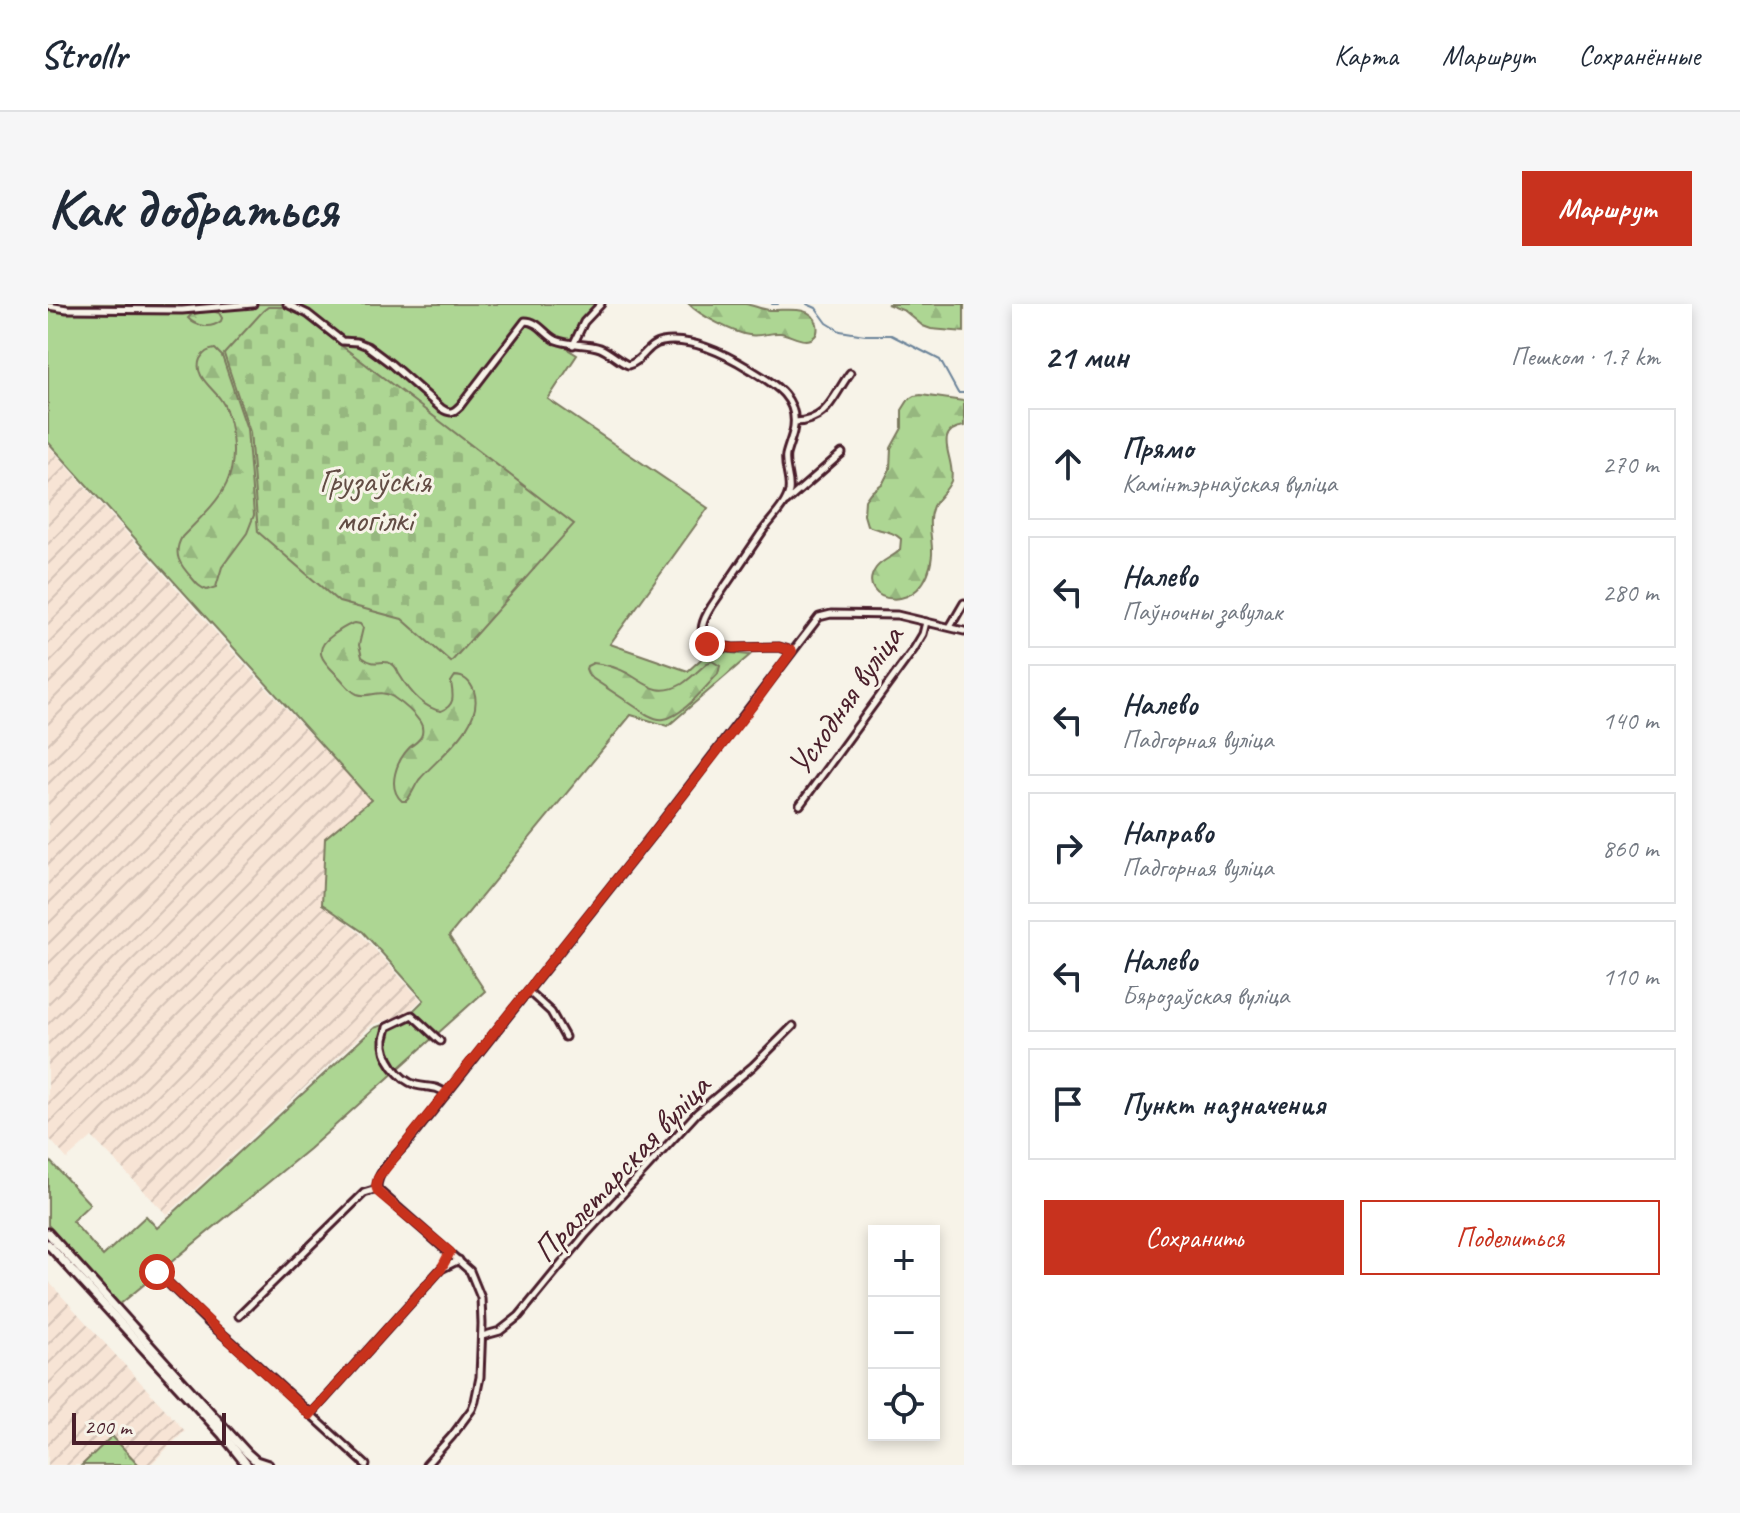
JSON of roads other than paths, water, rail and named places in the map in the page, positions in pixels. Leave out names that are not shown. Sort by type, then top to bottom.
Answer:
[{"type":"main road","points":[[48,1233],[247,1453],[256,1461],[268,1465]]},
{"type":"main road","points":[[48,1244],[247,1465]]},
{"type":"street","points":[[48,306],[67,309],[182,310],[253,304]]},
{"type":"street","points":[[287,304],[308,314],[342,341],[367,346],[449,413],[460,406],[525,321],[535,321],[550,337],[570,344],[600,348],[628,365],[636,363],[652,345],[662,341],[706,349],[740,363],[780,389],[792,405],[795,422],[785,462],[789,487],[785,503]]},
{"type":"street","points":[[570,344],[584,322],[601,304]]},
{"type":"street","points":[[795,422],[808,420],[825,411],[850,373]]},
{"type":"street","points":[[792,651],[779,647],[733,648],[707,644],[702,634],[703,621],[766,526],[785,503],[842,453]]},
{"type":"street","points":[[950,627],[964,603]]},
{"type":"street","points":[[426,1465],[472,1409],[480,1384],[482,1309],[478,1287],[470,1271],[377,1189],[380,1174],[721,746],[814,622],[824,615],[897,615],[964,631]]},
{"type":"street","name":"Усходняя вуліца","points":[[800,805],[914,649],[926,622]]},
{"type":"street","points":[[528,991],[551,1012],[565,1037]]},
{"type":"street","points":[[440,1041],[412,1015],[387,1027],[384,1039],[388,1058],[405,1080],[440,1089],[446,1094]]},
{"type":"street","name":"Пралетарская вуліца","points":[[482,1336],[500,1331],[514,1320],[586,1234],[697,1113],[753,1066],[793,1026]]},
{"type":"street","points":[[239,1316],[364,1193],[377,1189]]},
{"type":"street","points":[[310,1415],[454,1256]]},
{"type":"street","points":[[441,1269],[454,1256]]},
{"type":"street","points":[[157,1272],[366,1465]]},
{"type":"waterway","points":[[772,304],[778,304]]},
{"type":"waterway","points":[[807,304],[816,308],[827,323],[840,331],[891,335],[940,360],[958,393],[964,393]]},
{"type":"park label","name":"Грузаўскія могілкі","points":[[375,500]]}]
